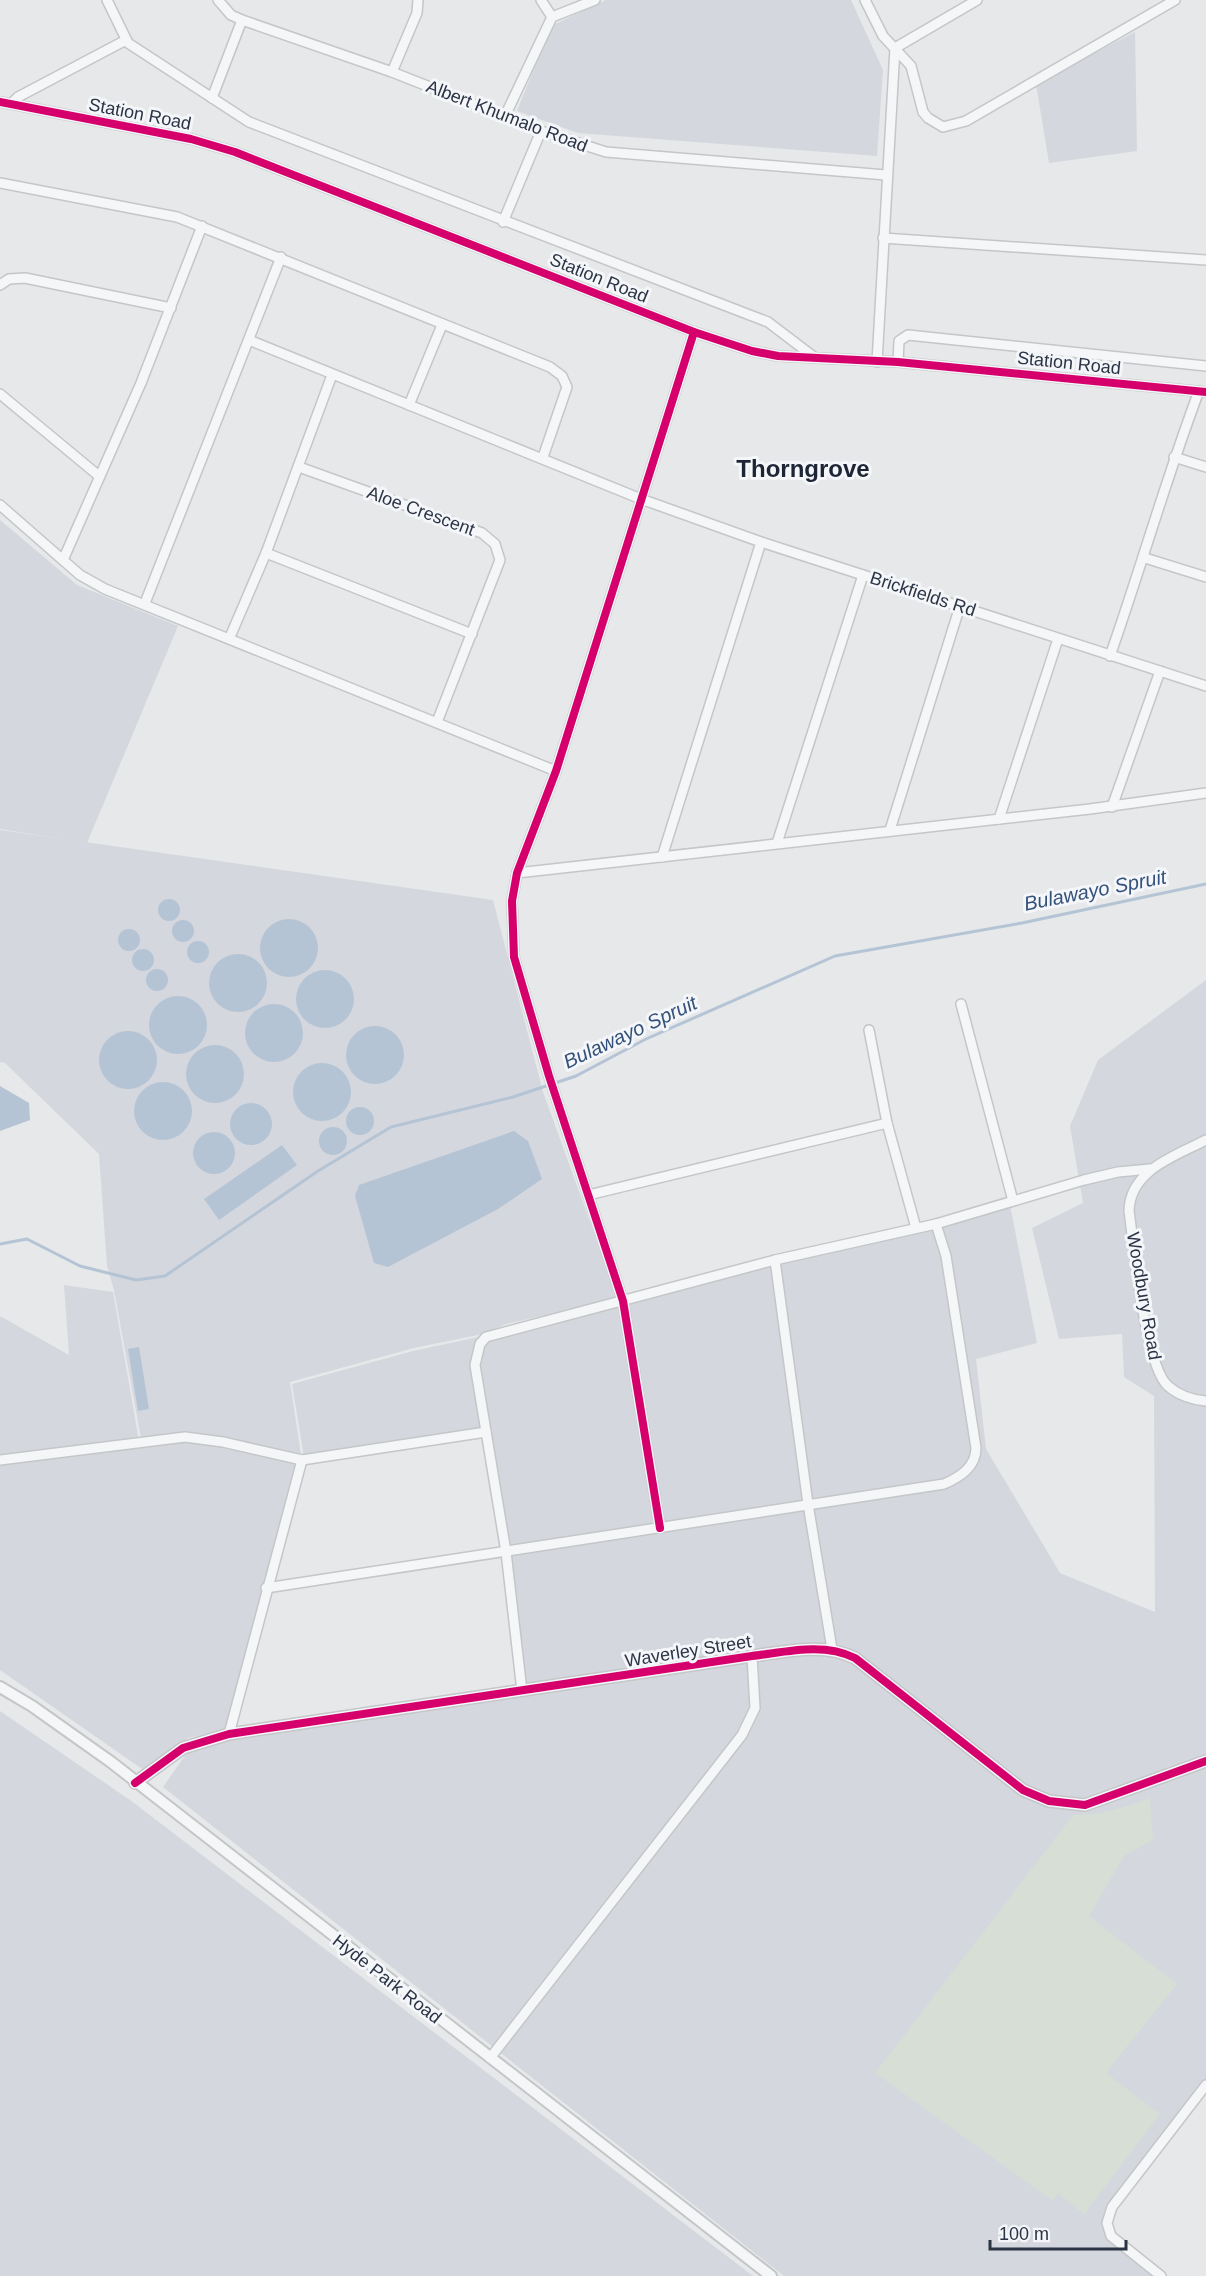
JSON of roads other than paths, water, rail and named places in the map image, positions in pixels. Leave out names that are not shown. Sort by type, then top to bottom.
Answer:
[{"type":"street","points":[[107,0],[126,40],[249,122],[503,222],[768,322],[814,357]]},
{"type":"street","name":"Albert Khumalo Road","points":[[218,0],[231,15],[242,20],[392,72],[541,131],[606,152],[886,175]]},
{"type":"street","points":[[392,72],[417,13],[418,0]]},
{"type":"street","points":[[541,0],[552,17]]},
{"type":"street","points":[[505,116],[552,17],[595,0]]},
{"type":"street","points":[[865,0],[883,36],[910,66],[923,112],[935,123],[950,126],[966,121],[1176,0]]},
{"type":"street","points":[[895,48],[977,0]]},
{"type":"street","points":[[212,98],[242,20]]},
{"type":"street","points":[[11,104],[18,97],[126,40]]},
{"type":"street","points":[[877,362],[895,48]]},
{"type":"street","name":"Station Road","points":[[0,102],[191,139],[235,152],[694,332],[752,351],[898,362],[1203,391]]},
{"type":"street","points":[[503,222],[541,131]]},
{"type":"street","points":[[0,183],[164,214],[202,226],[550,367],[562,376],[567,387],[543,457]]},
{"type":"street","points":[[63,560],[171,308],[202,226]]},
{"type":"street","points":[[883,238],[1206,260]]},
{"type":"street","points":[[145,603],[281,257]]},
{"type":"street","points":[[0,285],[9,279],[25,278],[171,308]]},
{"type":"street","points":[[409,405],[442,325]]},
{"type":"street","points":[[660,1528],[623,1301],[549,1076],[514,957],[512,901],[517,873],[556,771],[694,332]]},
{"type":"street","points":[[898,362],[901,338],[912,335],[1206,366]]},
{"type":"street","name":"Brickfields Rd","points":[[249,340],[332,375],[543,457],[641,499],[761,542],[1206,686]]},
{"type":"street","points":[[230,637],[267,553],[332,375]]},
{"type":"street","points":[[1110,656],[1144,558],[1174,457],[1203,391]]},
{"type":"street","points":[[0,394],[99,476]]},
{"type":"street","points":[[1174,457],[1206,467]]},
{"type":"street","name":"Aloe Crescent","points":[[299,467],[489,537],[499,552],[500,560],[437,722]]},
{"type":"street","points":[[0,505],[91,582],[556,771]]},
{"type":"street","points":[[662,857],[761,542]]},
{"type":"street","points":[[267,553],[472,634]]},
{"type":"street","points":[[1144,558],[1206,577]]},
{"type":"street","points":[[777,843],[863,574]]},
{"type":"street","points":[[890,830],[960,606]]},
{"type":"street","points":[[999,819],[1058,639]]},
{"type":"street","points":[[1112,807],[1160,671]]},
{"type":"street","points":[[517,873],[1112,807],[1206,793]]},
{"type":"street","points":[[961,1004],[1013,1201]]},
{"type":"street","points":[[869,1029],[887,1123],[916,1228]]},
{"type":"street","points":[[588,1195],[887,1123]]},
{"type":"street","points":[[522,1691],[506,1552],[475,1365],[480,1344],[486,1337],[775,1260],[936,1224],[1118,1172],[1150,1169],[1206,1140]]},
{"type":"street","name":"Woodbury Road","points":[[1150,1169],[1132,1189],[1129,1211],[1153,1360],[1167,1385],[1181,1394],[1206,1401]]},
{"type":"street","points":[[266,1588],[945,1484],[960,1475],[973,1463],[976,1448],[946,1256],[936,1224]]},
{"type":"street","points":[[775,1260],[808,1504],[832,1649]]},
{"type":"street","points":[[0,1460],[185,1437],[209,1439],[302,1460],[486,1432]]},
{"type":"street","points":[[229,1734],[266,1588],[302,1460]]},
{"type":"street","name":"Waverley Street","points":[[135,1782],[183,1748],[229,1734],[752,1656],[832,1649],[855,1658],[1023,1790],[1041,1799],[1085,1805],[1206,1761]]},
{"type":"street","points":[[490,2058],[742,1735],[755,1708],[752,1656]]},
{"type":"street","name":"Hyde Park Road","points":[[0,1687],[32,1706],[135,1782],[771,2276]]},
{"type":"street","points":[[1161,2276],[1111,2236],[1107,2230],[1109,2215],[1156,2148],[1206,2085]]},
{"type":"water","points":[[169,899],[179,906],[180,910],[173,920],[169,921],[159,914],[158,910],[165,900]]},
{"type":"water","points":[[283,919],[295,919],[310,927],[318,942],[318,954],[310,969],[295,977],[283,977],[268,969],[260,954],[260,942],[268,927]]},
{"type":"water","points":[[183,920],[193,927],[194,931],[187,941],[183,942],[173,935],[172,931],[179,921]]},
{"type":"water","points":[[129,929],[139,936],[140,940],[133,950],[129,951],[119,944],[118,940],[125,930]]},
{"type":"water","points":[[198,941],[208,948],[209,952],[202,962],[198,963],[188,956],[187,952],[194,942]]},
{"type":"water","points":[[143,949],[153,956],[154,960],[147,970],[143,971],[133,964],[132,960],[139,950]]},
{"type":"water","points":[[232,954],[244,954],[259,962],[267,977],[267,989],[259,1004],[244,1012],[232,1012],[217,1004],[209,989],[209,977],[217,962]]},
{"type":"water","points":[[157,969],[167,976],[168,980],[161,990],[157,991],[147,984],[146,980],[153,970]]},
{"type":"water","points":[[319,970],[331,970],[346,978],[354,993],[354,1005],[346,1020],[331,1028],[319,1028],[304,1020],[296,1005],[296,993],[304,978]]},
{"type":"water","points":[[172,996],[184,996],[199,1004],[207,1019],[207,1031],[199,1046],[184,1054],[172,1054],[157,1046],[149,1031],[149,1019],[157,1004]]},
{"type":"water","points":[[268,1004],[280,1004],[295,1012],[303,1027],[303,1039],[295,1054],[280,1062],[268,1062],[253,1054],[245,1039],[245,1027],[253,1012]]},
{"type":"water","points":[[369,1026],[381,1026],[396,1034],[404,1049],[404,1061],[396,1076],[381,1084],[369,1084],[354,1076],[346,1061],[346,1049],[354,1034]]},
{"type":"water","points":[[122,1031],[134,1031],[149,1039],[157,1054],[157,1066],[149,1081],[134,1089],[122,1089],[107,1081],[99,1066],[99,1054],[107,1039]]},
{"type":"water","points":[[209,1045],[221,1045],[236,1053],[244,1068],[244,1080],[236,1095],[221,1103],[209,1103],[194,1095],[186,1080],[186,1068],[194,1053]]},
{"type":"water","points":[[316,1063],[328,1063],[343,1071],[351,1086],[351,1098],[343,1113],[328,1121],[316,1121],[301,1113],[293,1098],[293,1086],[301,1071]]},
{"type":"water","points":[[157,1082],[169,1082],[184,1090],[192,1105],[192,1117],[184,1132],[169,1140],[157,1140],[142,1132],[134,1117],[134,1105],[142,1090]]},
{"type":"water","points":[[0,1086],[29,1103],[30,1120],[0,1131]]},
{"type":"water","points":[[251,1103],[266,1109],[272,1124],[266,1139],[251,1145],[236,1139],[230,1124],[236,1109]]},
{"type":"water","points":[[360,1107],[370,1111],[374,1121],[370,1131],[360,1135],[350,1131],[346,1121],[350,1111]]},
{"type":"water","points":[[333,1127],[343,1131],[347,1141],[343,1151],[333,1155],[323,1151],[319,1141],[323,1131]]},
{"type":"water","points":[[514,1131],[528,1141],[542,1179],[498,1209],[388,1267],[374,1263],[355,1196],[359,1185]]},
{"type":"water","points":[[214,1132],[229,1138],[235,1153],[229,1168],[214,1174],[199,1168],[193,1153],[199,1138]]},
{"type":"water","points":[[282,1145],[297,1165],[219,1220],[204,1199]]},
{"type":"water","points":[[139,1347],[149,1409],[138,1411],[128,1349]]},
{"type":"waterway","name":"Bulawayo Spruit","points":[[0,1244],[27,1239],[80,1266],[136,1280],[165,1276],[318,1171],[391,1127],[513,1097],[576,1076],[646,1039],[835,956],[1022,923],[1206,884]]},
{"type":"district","name":"Thorngrove","points":[[803,469]]}]
